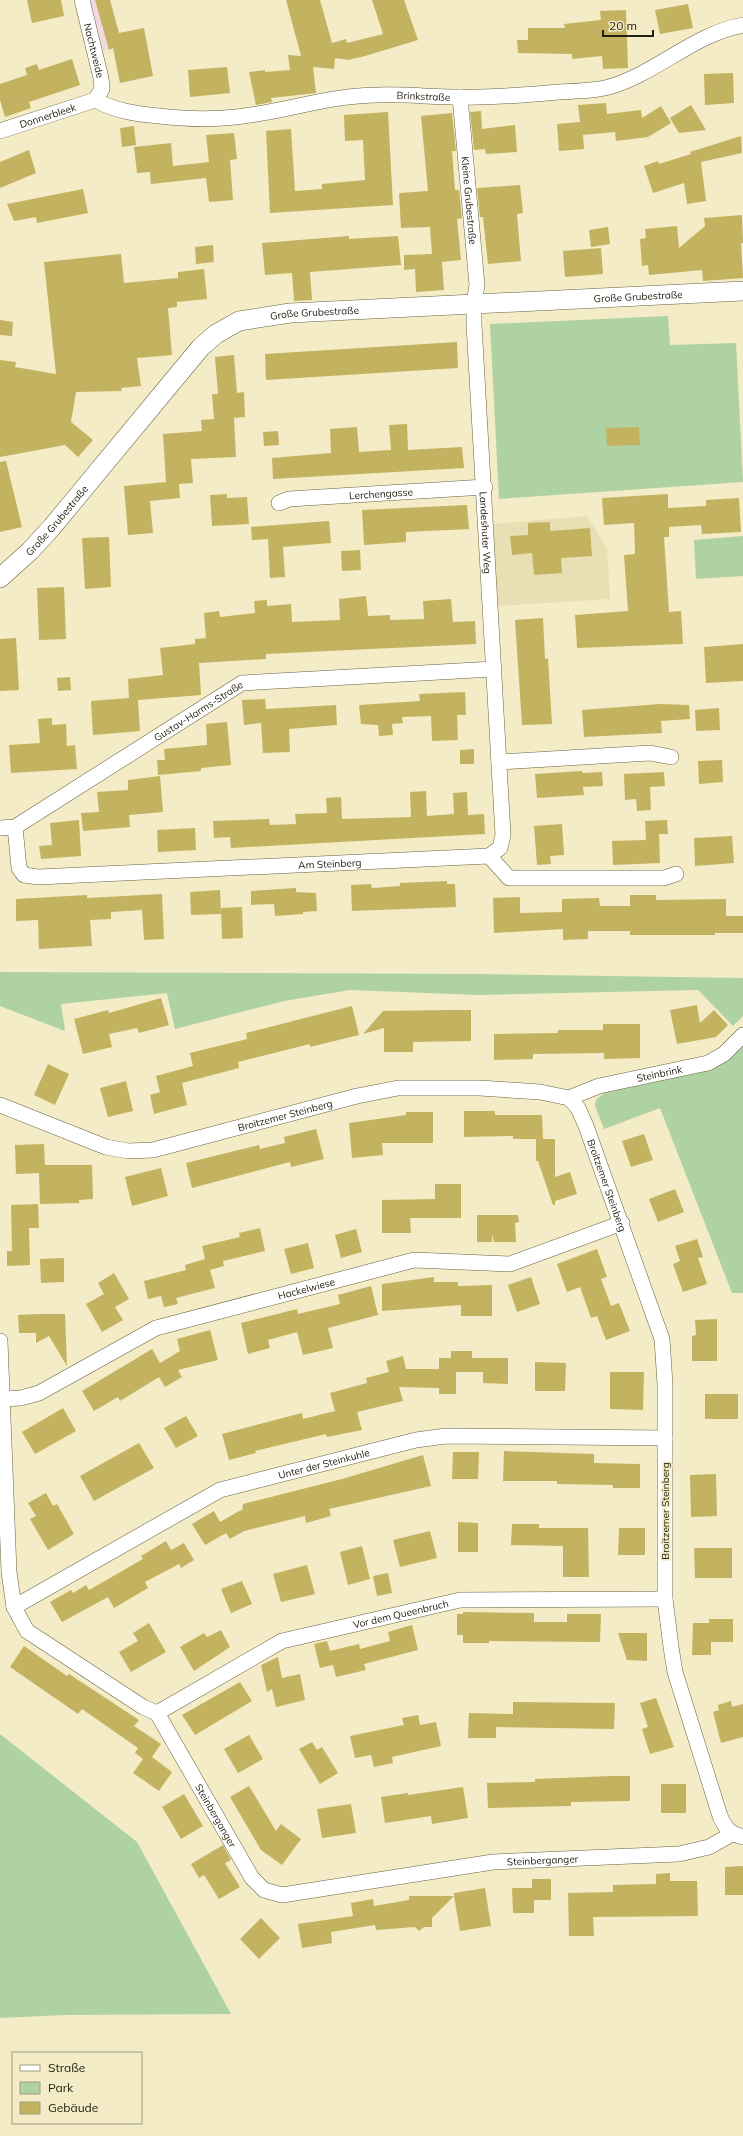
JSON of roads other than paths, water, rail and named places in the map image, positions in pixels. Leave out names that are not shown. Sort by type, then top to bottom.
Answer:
[{"type":"street","name":"Nachtweide","points":[[82,0],[101,78],[102,89],[95,100]]},
{"type":"street","name":"Brinkstraße","points":[[95,100],[112,109],[132,113],[188,119],[236,117],[345,98],[378,95],[460,97],[528,95],[609,87],[628,79],[713,34],[743,25]]},
{"type":"street","name":"Kleine Grubestraße","points":[[460,97],[477,285],[474,304]]},
{"type":"street","name":"Donnerbleek","points":[[0,131],[95,100]]},
{"type":"street","name":"Große Grubestraße","points":[[0,578],[30,551],[52,527],[187,362],[201,347],[229,325],[239,321],[290,313],[743,291]]},
{"type":"street","name":"Landeshuter Weg","points":[[474,304],[485,487],[502,835],[500,848],[490,856]]},
{"type":"street","name":"Lerchengasse","points":[[279,503],[289,499],[485,487]]},
{"type":"street","name":"Gustav-Harms-Straße","points":[[0,828],[15,827],[242,683],[494,669]]},
{"type":"street","points":[[499,762],[650,753],[671,757]]},
{"type":"street","name":"Am Steinberg","points":[[15,827],[19,868],[24,875],[38,878],[490,856]]},
{"type":"street","points":[[490,856],[509,878],[664,878],[676,874]]},
{"type":"street","name":"Steinbrink","points":[[568,1098],[599,1086],[708,1063],[724,1054],[743,1035]]},
{"type":"street","name":"Broitzemer Steinberg","points":[[0,1105],[106,1147],[128,1151],[153,1150],[357,1096],[398,1088],[514,1089],[540,1092],[568,1098],[578,1108],[586,1126],[622,1223],[662,1339],[665,1384],[665,1599],[675,1672],[720,1816],[725,1826],[738,1836]]},
{"type":"street","name":"Hackelwiese","points":[[2,1399],[21,1398],[39,1393],[156,1328],[414,1260],[510,1264],[622,1223]]},
{"type":"street","points":[[0,1341],[9,1572],[14,1607],[27,1631],[143,1707],[157,1713]]},
{"type":"street","name":"Unter der Steinkuhle","points":[[14,1607],[220,1490],[416,1440],[446,1436],[665,1438]]},
{"type":"street","name":"Vor dem Queenbruch","points":[[157,1713],[282,1641],[453,1601],[665,1599]]},
{"type":"street","name":"Steinberganger","points":[[157,1713],[252,1878],[264,1890],[282,1895],[493,1862],[679,1854],[709,1847],[738,1836]]}]
